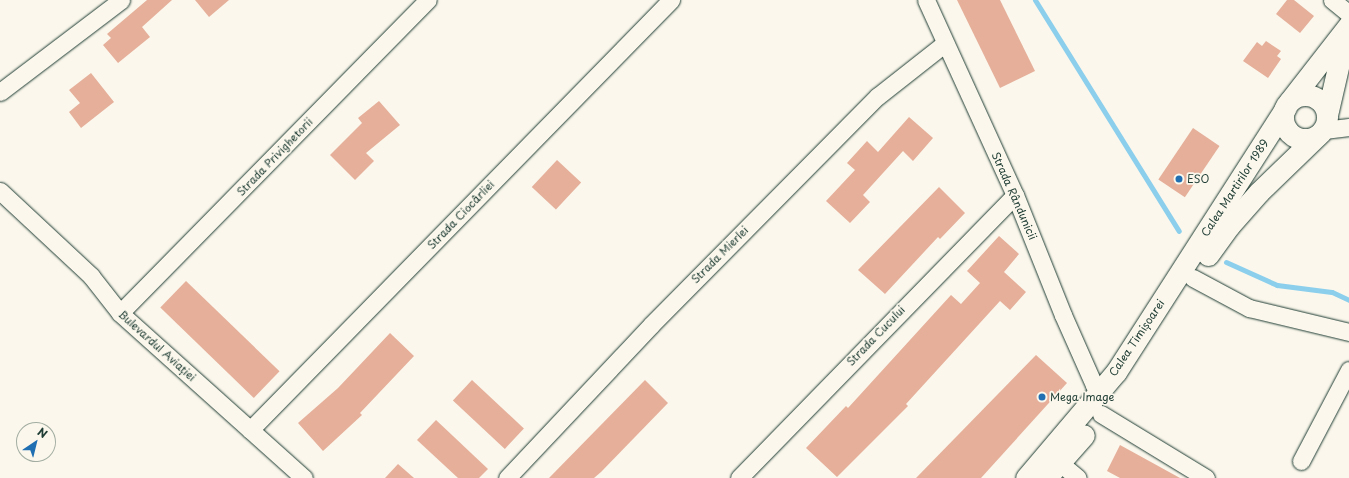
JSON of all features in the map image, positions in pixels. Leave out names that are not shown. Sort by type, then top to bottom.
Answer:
[{"type":"main road","name":"Calea Martirilor 1989","points":[[1188,273],[1288,105],[1349,22]]},
{"type":"main road","points":[[1323,127],[1325,108],[1314,98],[1301,96],[1288,105],[1284,121],[1291,134],[1304,139],[1323,127],[1349,22]]},
{"type":"main road","name":"Calea Martirilor 1989","points":[[1188,273],[1229,226],[1323,127]]},
{"type":"main road","name":"Calea Timișoarei","points":[[1026,478],[1100,392],[1188,273]]},
{"type":"main road","name":"Calea Timișoarei","points":[[1046,478],[1101,414],[1188,273]]},
{"type":"street","points":[[0,92],[120,0]]},
{"type":"street","name":"Strada Privighetorii","points":[[120,313],[428,0]]},
{"type":"street","name":"Strada Ciocârliei","points":[[250,430],[671,0]]},
{"type":"street","name":"Strada Rândunicii","points":[[926,0],[944,44],[1015,195],[1063,315],[1094,385],[1100,392]]},
{"type":"street","points":[[1332,0],[1349,22]]},
{"type":"street","name":"Strada Mierlei","points":[[507,478],[651,325],[878,96],[944,44]]},
{"type":"street","points":[[1323,127],[1349,126]]},
{"type":"street","name":"Bulevardul Aviației","points":[[0,191],[91,276],[120,313],[304,478]]},
{"type":"street","name":"Strada Cucului","points":[[739,478],[1015,195]]},
{"type":"street","points":[[1188,273],[1249,308],[1349,332]]},
{"type":"street","points":[[1302,461],[1349,370]]},
{"type":"street","points":[[1101,414],[1206,478]]},
{"type":"street","points":[[1060,463],[1078,478]]},
{"type":"building","points":[[147,0],[172,0],[142,27],[150,37],[118,63],[103,45],[111,38],[107,34]]},
{"type":"building","points":[[195,0],[229,0],[209,17]]},
{"type":"building","points":[[957,0],[1000,0],[1035,71],[1000,88]]},
{"type":"building","points":[[1287,0],[1294,0],[1314,16],[1300,33],[1276,14]]},
{"type":"building","points":[[1266,41],[1281,51],[1277,56],[1281,59],[1268,78],[1243,61],[1257,42],[1262,46]]},
{"type":"building","points":[[91,73],[114,102],[81,128],[69,112],[80,103],[69,90]]},
{"type":"building","points":[[379,101],[400,125],[366,153],[374,161],[355,180],[330,155],[362,123],[358,118]]},
{"type":"building","points":[[909,117],[933,138],[913,161],[903,151],[863,195],[870,202],[850,223],[826,201],[855,170],[847,163],[867,141],[878,152]]},
{"type":"building","points":[[1193,128],[1220,146],[1185,197],[1158,179]]},
{"type":"building","points":[[557,160],[581,183],[556,210],[532,187]]},
{"type":"building","points":[[939,187],[965,213],[940,239],[938,237],[885,294],[858,270]]},
{"type":"building","points":[[999,236],[1019,254],[1004,272],[1026,292],[1010,310],[1000,301],[906,404],[908,406],[837,477],[806,448],[846,406],[848,408],[951,295],[961,304],[980,283],[967,271]]},
{"type":"building","points":[[186,281],[280,371],[254,398],[160,308]]},
{"type":"building","points":[[390,333],[414,356],[360,413],[362,415],[323,451],[298,423],[338,388]]},
{"type":"building","points":[[1036,355],[1067,383],[981,478],[916,478]]},
{"type":"building","points":[[472,380],[524,428],[505,449],[453,400]]},
{"type":"building","points":[[645,380],[668,403],[601,472],[594,478],[549,478]]},
{"type":"building","points":[[436,420],[488,469],[479,478],[458,478],[417,440]]},
{"type":"building","points":[[1120,445],[1180,478],[1120,478],[1107,471]]},
{"type":"building","points":[[398,464],[414,478],[385,478]]},
{"type":"waterway","points":[[1035,0],[1179,231]]},
{"type":"waterway","points":[[1226,262],[1277,285],[1332,292],[1349,300]]},
{"type":"place","name":"ESO","points":[[1179,179]]},
{"type":"place","name":"Mega Image","points":[[1042,397]]}]
